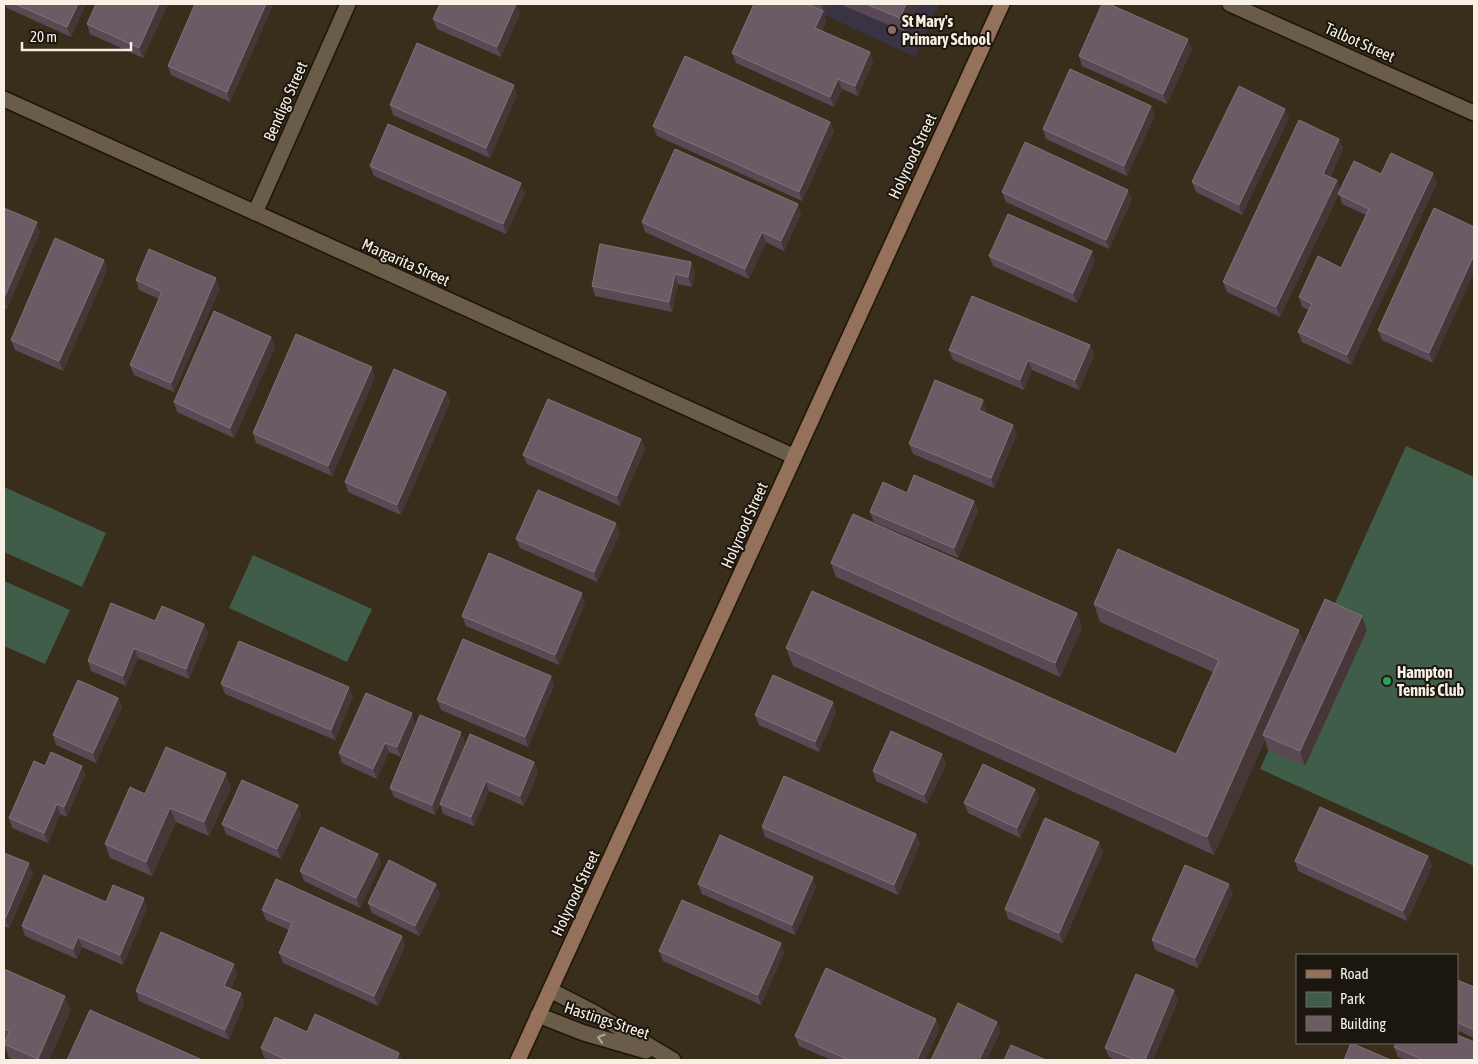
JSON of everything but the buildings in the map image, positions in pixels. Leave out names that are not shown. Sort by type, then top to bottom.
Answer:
[{"type":"street","name":"Bendigo Street","points":[[255,212],[348,4]]},
{"type":"street","name":"Holyrood Street","points":[[518,1060],[748,559],[793,456],[1002,4]]},
{"type":"street","name":"Talbot Street","points":[[1230,4],[1474,113]]},
{"type":"street","name":"Margarita Street","points":[[4,99],[793,456]]},
{"type":"street","name":"Hastings Street","points":[[550,990],[593,1012],[669,1058]]},
{"type":"street","name":"Hastings Street","points":[[538,1015],[584,1032],[669,1058]]},
{"type":"shaded area","name":"St Mary's Primary School","points":[[801,4],[939,4],[915,57]]},
{"type":"green space","name":"Hampton Tennis Club","points":[[1406,446],[1474,477],[1474,866],[1260,769]]},
{"type":"green space","points":[[4,487],[106,533],[82,587],[4,552]]},
{"type":"green space","points":[[253,555],[372,609],[347,662],[229,608]]},
{"type":"green space","points":[[4,581],[70,610],[45,664],[4,646]]},
{"type":"place","name":"St Mary's Primary School","points":[[892,30]]},
{"type":"place","name":"Hampton Tennis Club","points":[[1387,681]]}]
